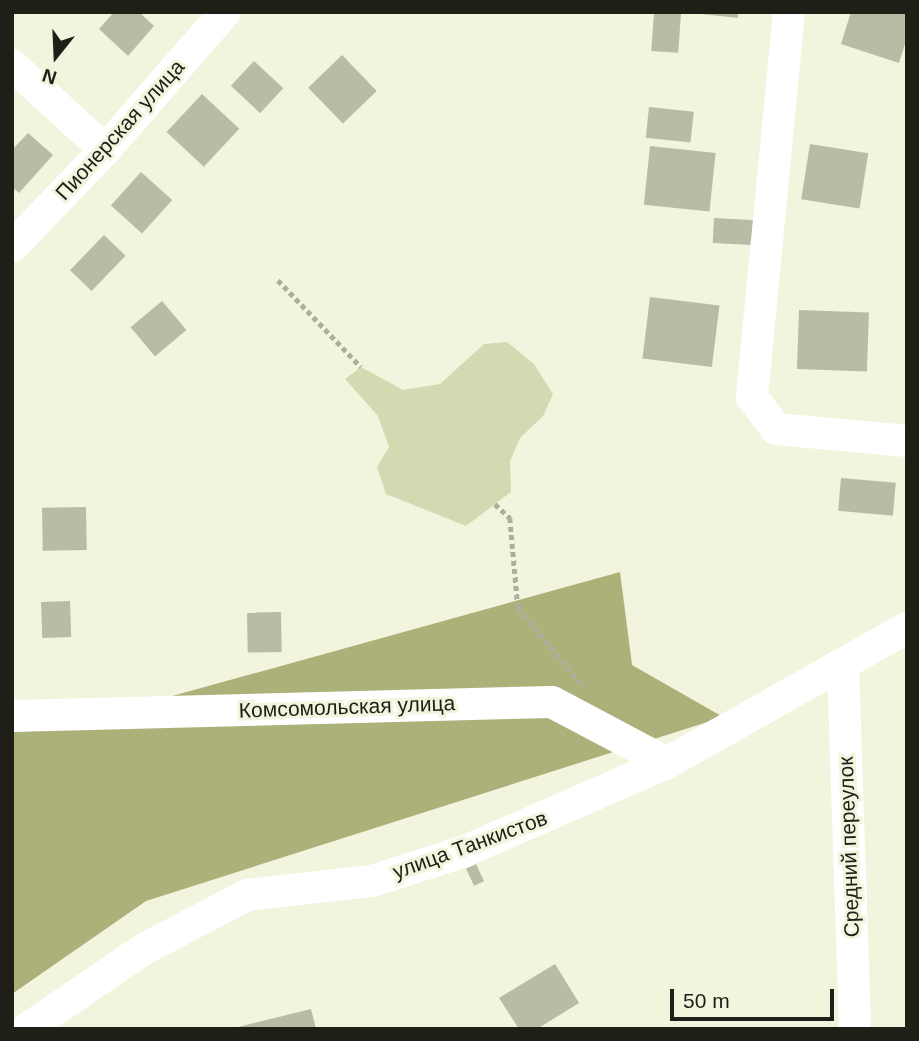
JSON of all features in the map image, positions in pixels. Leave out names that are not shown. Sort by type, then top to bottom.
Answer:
[{"type":"street","name":"Пионерская улица","points":[[12,247],[105,150],[225,12]]},
{"type":"street","points":[[789,12],[752,397],[776,429],[907,441]]},
{"type":"street","points":[[12,65],[105,150]]},
{"type":"street","name":"улица Танкистов","points":[[26,1029],[144,949],[247,895],[372,881],[463,852],[667,763],[907,628]]},
{"type":"street","name":"Средний переулок","points":[[843,666],[855,1029]]},
{"type":"street","name":"Комсомольская улица","points":[[12,716],[552,702],[667,763]]},
{"type":"path","points":[[278,281],[361,367]]},
{"type":"path","points":[[495,504],[510,518],[518,608],[575,680],[597,696],[610,733]]},
{"type":"green space","points":[[507,342],[534,364],[553,394],[543,416],[520,438],[510,461],[511,492],[466,526],[386,494],[377,467],[389,447],[378,416],[345,379],[361,367],[403,390],[440,384],[484,344]]},
{"type":"green space","points":[[620,572],[632,665],[723,717],[146,901],[12,994],[12,725],[75,723]]},
{"type":"building","points":[[114,12],[139,12],[154,26],[128,56],[99,29]]},
{"type":"building","points":[[654,12],[681,14],[678,53],[651,51]]},
{"type":"building","points":[[683,12],[738,12],[738,18]]},
{"type":"building","points":[[851,12],[907,12],[907,38],[899,63],[841,44]]},
{"type":"building","points":[[342,55],[377,91],[343,124],[308,88]]},
{"type":"building","points":[[254,61],[283,88],[260,113],[231,86]]},
{"type":"building","points":[[202,94],[239,129],[204,167],[167,132]]},
{"type":"building","points":[[649,107],[694,112],[691,143],[646,138]]},
{"type":"building","points":[[28,133],[53,155],[19,193],[12,187],[12,150]]},
{"type":"building","points":[[810,144],[868,153],[860,209],[801,199]]},
{"type":"building","points":[[650,146],[716,153],[709,212],[644,205]]},
{"type":"building","points":[[141,172],[172,200],[142,234],[111,205]]},
{"type":"building","points":[[714,218],[755,220],[754,245],[713,243]]},
{"type":"building","points":[[104,235],[126,256],[92,291],[70,270]]},
{"type":"building","points":[[650,297],[719,306],[712,367],[642,359]]},
{"type":"building","points":[[162,301],[186,330],[155,356],[131,327]]},
{"type":"building","points":[[799,310],[869,312],[867,371],[797,369]]},
{"type":"building","points":[[841,478],[896,483],[893,516],[838,511]]},
{"type":"building","points":[[86,507],[87,550],[43,551],[42,508]]},
{"type":"building","points":[[70,601],[71,637],[42,638],[41,602]]},
{"type":"building","points":[[281,612],[282,652],[248,653],[247,613]]},
{"type":"building","points":[[476,864],[484,881],[474,886],[466,869]]},
{"type":"building","points":[[555,964],[579,1003],[537,1029],[519,1029],[499,998]]},
{"type":"building","points":[[311,1009],[316,1029],[234,1029],[234,1028]]}]
